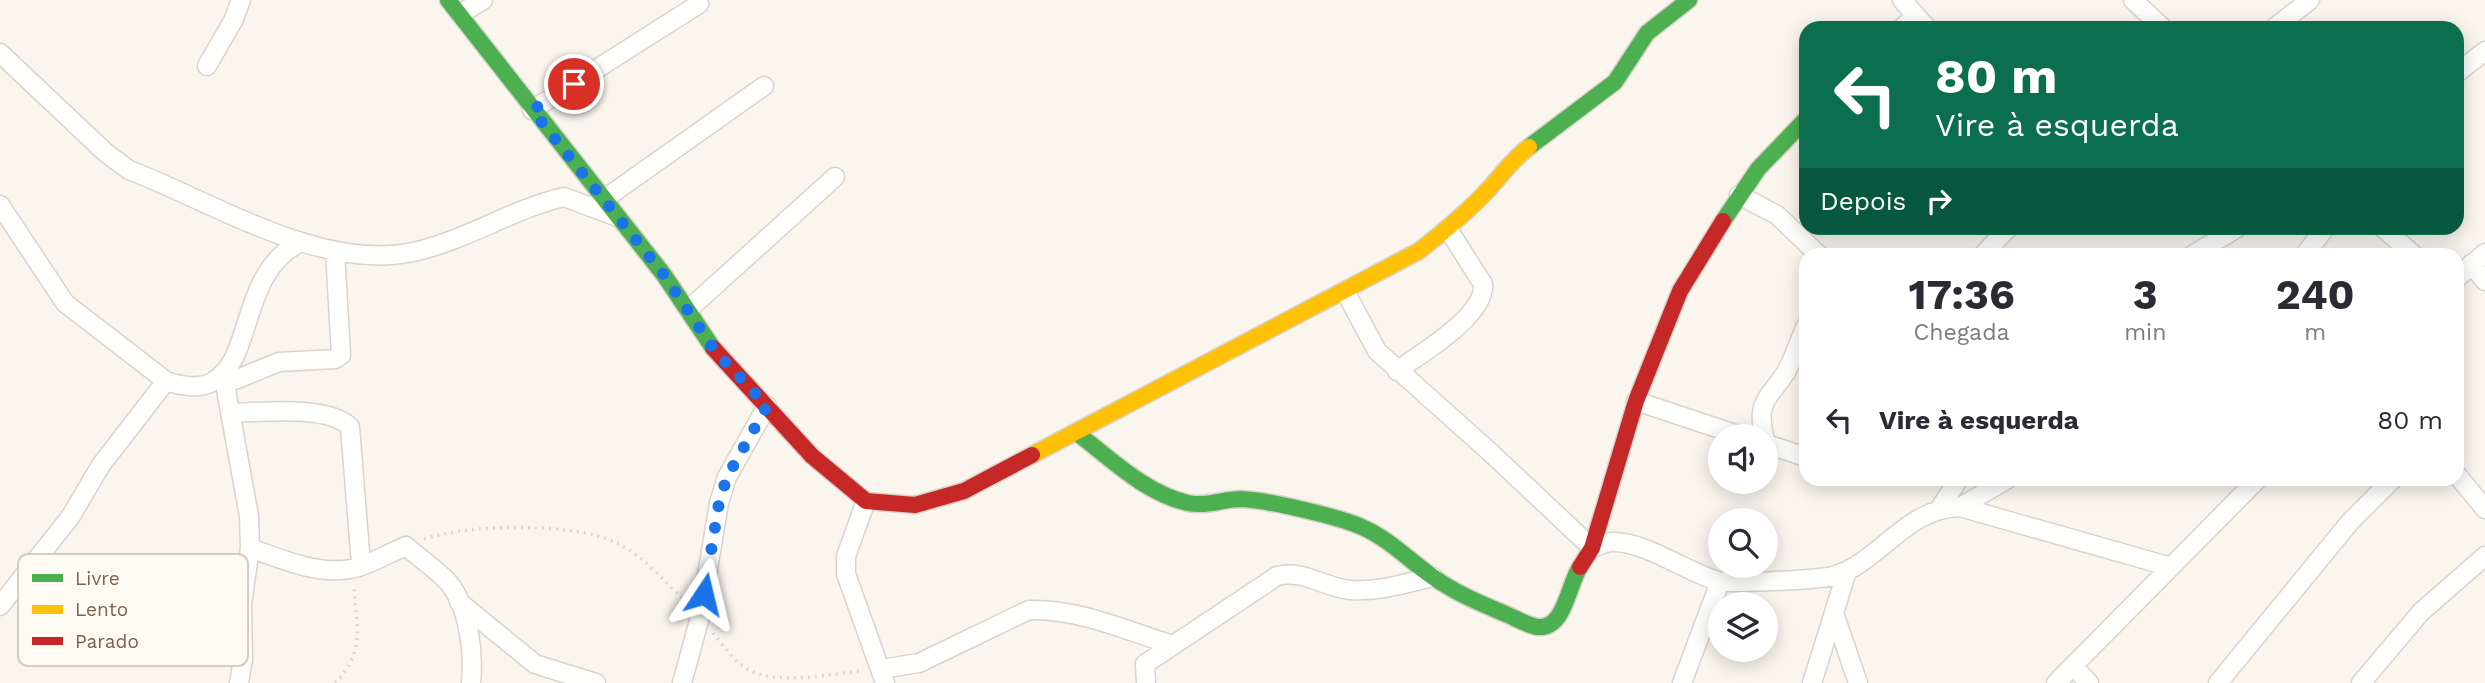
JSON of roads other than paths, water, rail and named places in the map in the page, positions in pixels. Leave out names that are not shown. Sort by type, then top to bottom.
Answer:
[{"type":"street","points":[[207,66],[233,22],[241,0]]},
{"type":"street","points":[[448,0],[689,309],[715,351],[812,456],[866,501],[915,505],[964,491],[1077,433],[1207,360],[1419,251],[1448,229],[1486,192],[1515,157],[1615,82],[1647,33],[1689,0]]},
{"type":"street","points":[[460,14],[483,0]]},
{"type":"street","points":[[1902,0],[1912,21]]},
{"type":"street","points":[[2135,0],[2156,21]]},
{"type":"street","points":[[2283,21],[2310,0]]},
{"type":"street","points":[[532,110],[699,4]]},
{"type":"street","points":[[2464,68],[2485,51]]},
{"type":"street","points":[[0,53],[106,153],[129,170],[301,242],[355,256],[379,257],[413,252],[461,237],[564,197],[615,216]]},
{"type":"street","points":[[603,200],[764,86]]},
{"type":"street","points":[[1077,433],[1144,484],[1167,496],[1190,503],[1211,505],[1236,499],[1257,500],[1361,526],[1381,536],[1433,578],[1468,599],[1538,627],[1552,624],[1563,612],[1570,582],[1592,548],[1636,401],[1680,291],[1739,195],[1758,169],[1799,126]]},
{"type":"street","points":[[689,309],[835,177]]},
{"type":"street","points":[[1739,195],[1777,215],[1812,248]]},
{"type":"street","points":[[0,205],[65,303],[166,382],[195,387],[279,362],[335,359],[341,355],[335,251]]},
{"type":"street","points":[[1397,371],[1459,325],[1481,302],[1484,294],[1483,284],[1448,229]]},
{"type":"street","points":[[1989,248],[2002,235]]},
{"type":"street","points":[[2204,248],[2226,235]]},
{"type":"street","points":[[2391,235],[2406,248]]},
{"type":"street","points":[[248,562],[249,516],[224,379],[267,272],[283,251],[301,242]]},
{"type":"street","points":[[2464,271],[2478,258],[2485,281]]},
{"type":"street","points":[[1345,291],[1377,351],[1592,548]]},
{"type":"street","points":[[1762,424],[1760,415],[1766,398],[1786,372],[1799,342]]},
{"type":"street","points":[[40,554],[71,516],[101,465],[166,382]]},
{"type":"street","points":[[1636,401],[1708,425]]},
{"type":"street","points":[[682,683],[700,617],[719,503],[727,477],[767,406]]},
{"type":"street","points":[[230,413],[314,414],[341,418],[350,427],[357,567]]},
{"type":"street","points":[[1778,448],[1799,455]]},
{"type":"street","points":[[2464,484],[2485,509]]},
{"type":"street","points":[[1940,508],[1954,486]]},
{"type":"street","points":[[1960,507],[1996,486]]},
{"type":"street","points":[[2056,683],[2251,486]]},
{"type":"street","points":[[2218,683],[2350,522],[2386,486]]},
{"type":"street","points":[[866,501],[846,556],[846,574],[883,676],[919,663],[1029,610],[1049,609],[1074,615],[1173,645]]},
{"type":"street","points":[[1592,548],[1610,542],[1628,544],[1720,582],[1819,578],[1847,571],[1924,514],[1940,508],[1960,507],[2171,567]]},
{"type":"street","points":[[250,548],[304,566],[357,567],[406,546],[448,583],[459,602],[473,662],[471,683]]},
{"type":"street","points":[[2361,683],[2421,612],[2485,556]]},
{"type":"street","points":[[1812,683],[1847,571]]},
{"type":"street","points":[[1146,683],[1145,664],[1277,576],[1290,572],[1330,586],[1368,591],[1433,578]]},
{"type":"street","points":[[1,601],[18,580]]},
{"type":"street","points":[[1682,683],[1720,582]]},
{"type":"street","points":[[459,602],[535,664],[596,683]]},
{"type":"street","points":[[1835,616],[1858,683]]},
{"type":"street","points":[[2073,666],[2090,683]]}]
